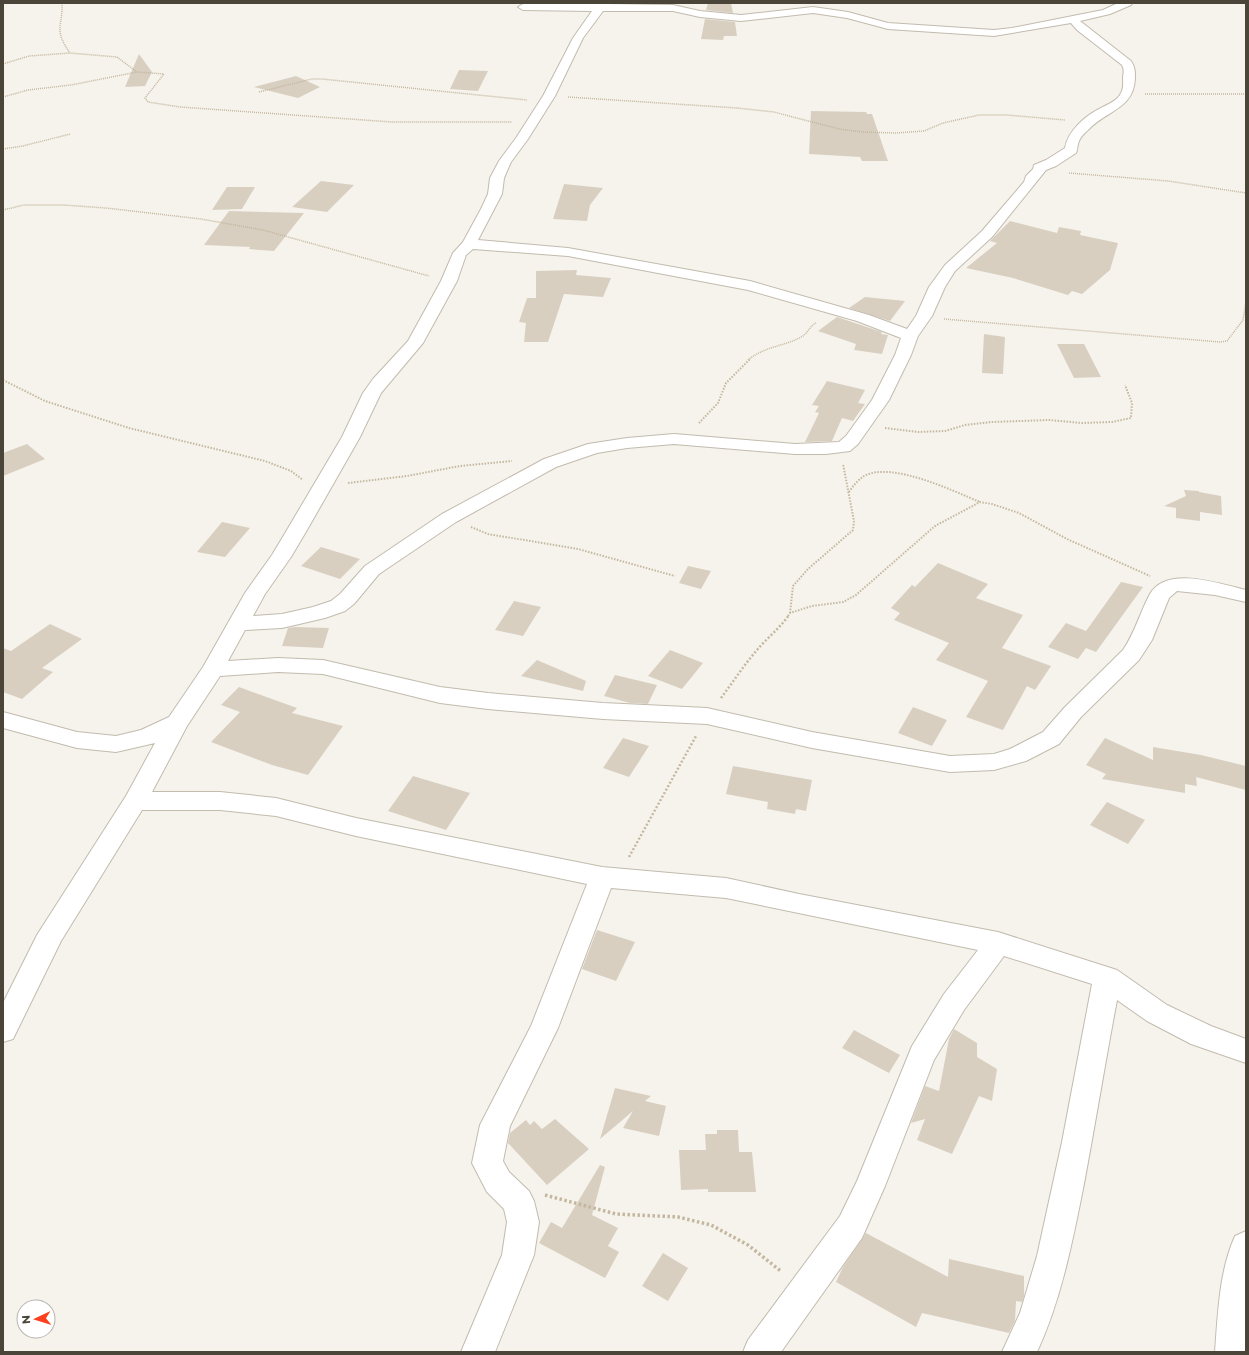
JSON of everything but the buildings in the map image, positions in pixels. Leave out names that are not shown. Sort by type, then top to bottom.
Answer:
[{"type":"street","points":[[523,7],[601,5],[673,8],[700,14],[741,18],[813,10],[848,15],[888,26],[923,30],[994,33],[1026,29],[1106,12],[1127,3]]},
{"type":"street","points":[[3,1030],[50,934],[135,801],[177,723],[213,669],[255,593],[281,557],[351,437],[372,393],[379,382],[415,343],[449,281],[455,263],[460,254],[469,244],[495,194],[497,178],[503,166],[547,99],[578,38],[601,5]]},
{"type":"street","points":[[238,624],[282,621],[318,613],[338,606],[347,599],[372,570],[449,518],[550,463],[594,448],[627,443],[674,439],[795,449],[840,448],[852,440],[880,400],[903,356],[910,336],[924,316],[937,287],[950,268],[987,234],[1030,183],[1031,179],[1040,170],[1039,168],[1051,163],[1071,150],[1073,140],[1088,122],[1099,114],[1118,104],[1128,93],[1130,68],[1128,63],[1081,28],[1073,19]]},
{"type":"street","points":[[469,244],[568,252],[750,286],[863,318],[910,336]]},
{"type":"street","points":[[213,669],[278,665],[323,667],[440,695],[603,711],[707,716],[812,740],[950,764],[994,762],[1018,755],[1051,738],[1073,712],[1131,655],[1141,640],[1160,595],[1172,585],[1202,587],[1246,596]]},
{"type":"street","points":[[3,720],[77,740],[116,744],[147,737],[177,723]]},
{"type":"street","points":[[135,801],[220,801],[276,807],[356,827],[610,877],[726,888],[799,904],[998,943],[1107,978],[1157,1013],[1201,1035],[1246,1051]]},
{"type":"street","points":[[478,1352],[518,1255],[523,1222],[518,1201],[498,1182],[487,1163],[495,1125],[544,1028],[610,877]]},
{"type":"street","points":[[760,1352],[851,1227],[870,1186],[922,1055],[954,1002],[998,943]]},
{"type":"street","points":[[1019,1352],[1032,1326],[1049,1276],[1073,1162],[1107,978]]},
{"type":"street","points":[[1232,1352],[1236,1299],[1246,1247]]},
{"type":"path","points":[[62,3],[63,10],[59,26],[61,39],[70,53]]},
{"type":"path","points":[[3,64],[33,56],[70,53],[106,55],[116,57],[137,72]]},
{"type":"path","points":[[3,97],[28,90],[71,85],[137,72],[161,72],[164,74],[162,79],[146,98],[148,102],[163,105],[392,122],[481,121],[531,123]]},
{"type":"path","points":[[259,92],[312,79],[322,79],[547,99],[737,108],[774,112],[839,129],[862,132],[896,133],[924,131],[943,123],[979,115],[1007,115],[1088,122]]},
{"type":"path","points":[[1128,93],[1246,94]]},
{"type":"path","points":[[3,148],[30,144],[70,134]]},
{"type":"path","points":[[1040,170],[1138,180],[1168,181],[1246,194]]},
{"type":"path","points":[[3,210],[24,205],[63,205],[200,218],[262,230],[341,253],[449,281]]},
{"type":"path","points":[[924,316],[971,322],[1220,342],[1227,341],[1242,320],[1246,302]]},
{"type":"path","points":[[674,439],[697,425],[711,412],[719,401],[722,390],[729,379],[751,358],[762,350],[810,331],[812,324],[840,312]]},
{"type":"path","points":[[3,380],[45,401],[129,428],[265,461],[291,471],[319,491],[460,466],[519,460]]},
{"type":"path","points":[[865,423],[891,429],[918,432],[945,431],[965,425],[992,422],[1049,420],[1082,423],[1112,422],[1131,418],[1132,403],[1125,385]]},
{"type":"path","points":[[610,877],[707,716],[757,650],[772,633],[782,625],[790,613],[793,586],[808,569],[853,530],[854,521],[840,448]]},
{"type":"path","points":[[849,492],[857,482],[868,474],[892,471],[917,478],[980,502],[992,504],[1019,513],[1068,539],[1172,585]]},
{"type":"path","points":[[790,613],[812,606],[843,602],[856,595],[935,526],[980,502]]},
{"type":"path","points":[[449,518],[488,534],[578,549],[675,576]]},
{"type":"path","points":[[542,1194],[616,1214],[678,1217],[711,1225],[748,1245],[806,1290]]}]
